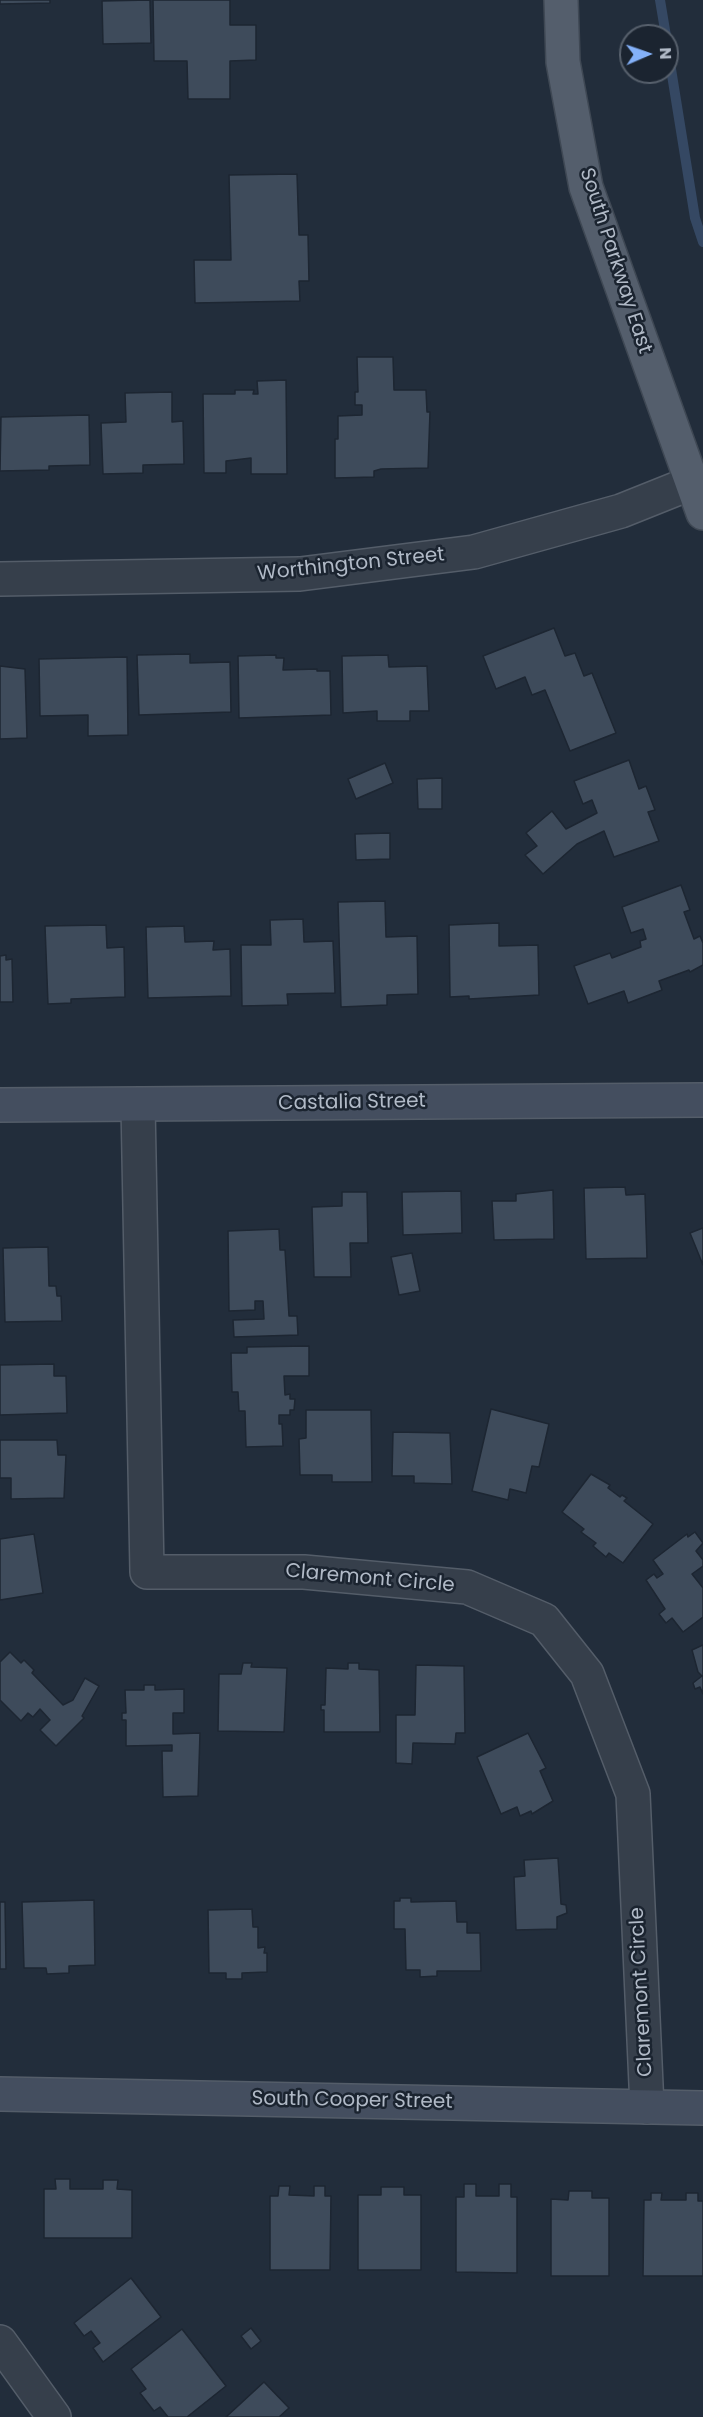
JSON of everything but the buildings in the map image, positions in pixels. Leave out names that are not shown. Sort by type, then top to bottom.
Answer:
[{"type":"main road","name":"South Parkway East","points":[[561,0],[563,62],[586,187],[697,498]]},
{"type":"street","name":"Worthington Street","points":[[0,579],[300,574],[474,552],[621,511],[697,498]]},
{"type":"street","name":"Castalia Street","points":[[0,1105],[703,1100]]},
{"type":"street","name":"Claremont Circle","points":[[138,1105],[147,1572],[304,1572],[466,1587],[543,1620],[587,1674],[633,1794],[647,2107]]},
{"type":"street","name":"South Cooper Street","points":[[0,2094],[703,2109]]},
{"type":"street","points":[[0,2342],[54,2417]]},
{"type":"waterway","points":[[660,0],[664,24]]},
{"type":"waterway","points":[[673,84],[695,218],[703,242]]}]
